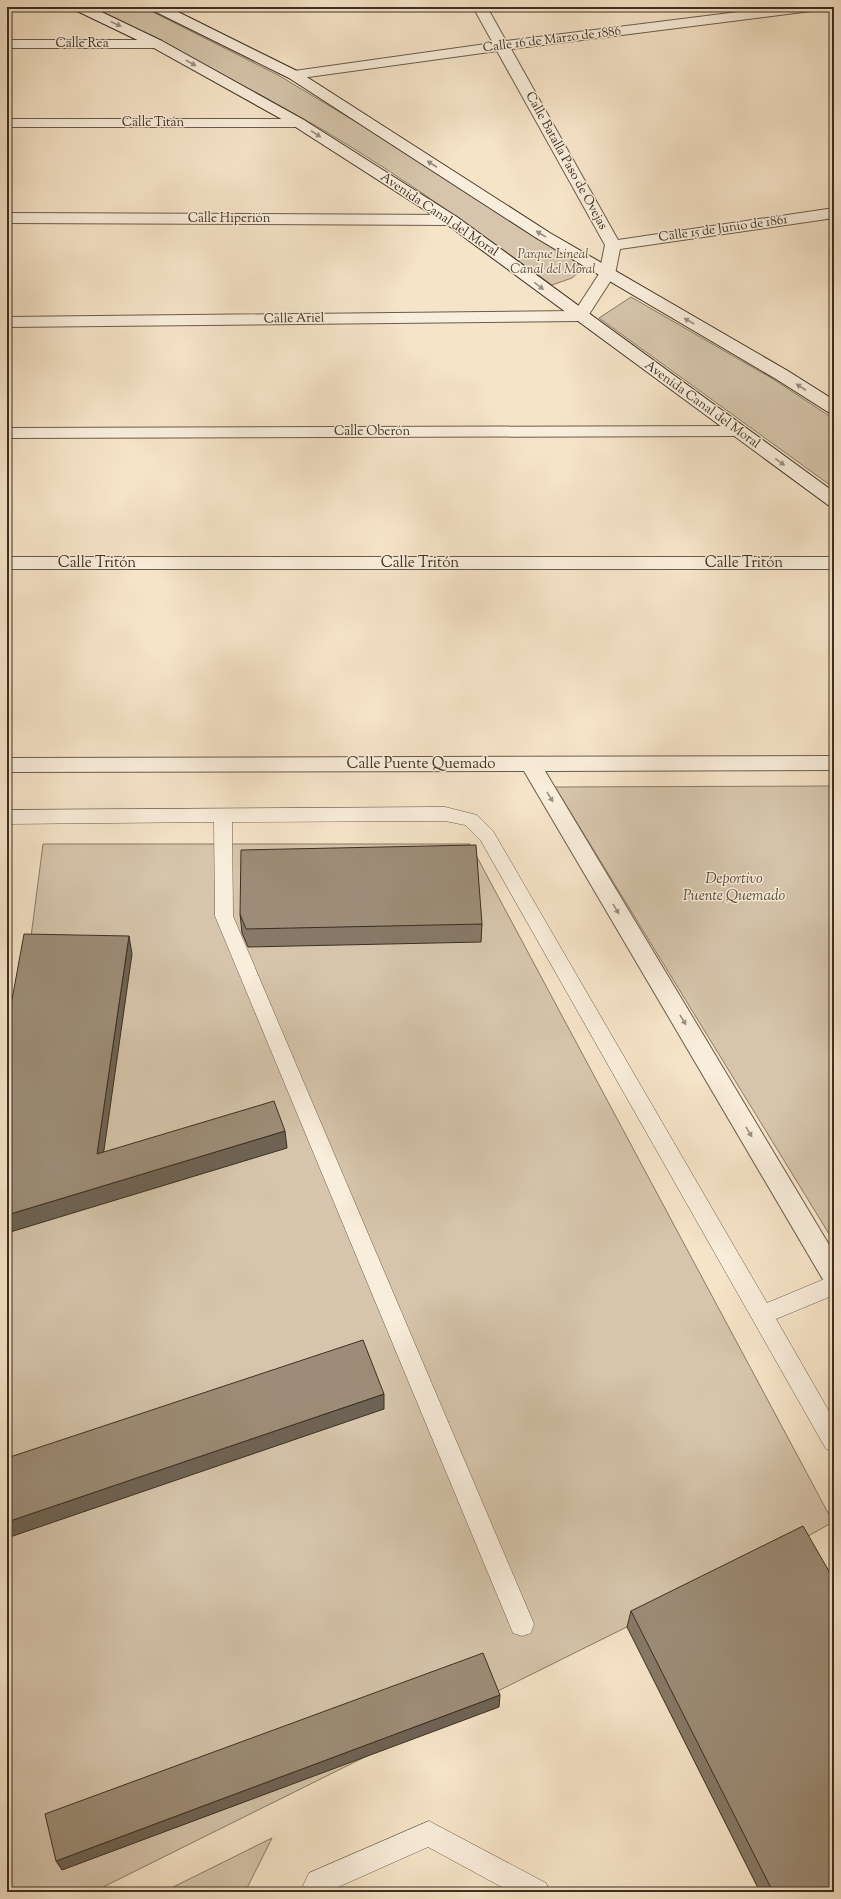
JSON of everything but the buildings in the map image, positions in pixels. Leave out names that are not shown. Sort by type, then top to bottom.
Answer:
[{"type":"street","name":"Avenida Canal del Moral","points":[[80,7],[157,44],[299,123],[451,220],[736,431],[834,501]]},
{"type":"street","points":[[157,7],[294,75],[544,236],[782,375],[834,408]]},
{"type":"street","name":"Calle Batalla Paso de Ovejas","points":[[480,7],[613,245],[608,274],[580,316]]},
{"type":"street","name":"Calle 16 de Marzo de 1886","points":[[294,75],[502,46],[811,7]]},
{"type":"street","name":"Calle Rea","points":[[7,44],[157,44]]},
{"type":"street","name":"Calle Titán","points":[[7,123],[299,123]]},
{"type":"street","name":"Calle 15 de Junio de 1861","points":[[613,245],[834,213]]},
{"type":"street","name":"Calle Hiperión","points":[[7,218],[451,220]]},
{"type":"street","name":"Calle Ariel","points":[[7,322],[580,316]]},
{"type":"street","name":"Calle Oberón","points":[[7,433],[736,431]]},
{"type":"street","name":"Calle Tritón","points":[[7,563],[834,563]]},
{"type":"street","name":"Calle Puente Quemado","points":[[7,765],[834,763]]},
{"type":"street","points":[[530,764],[834,1275]]},
{"type":"lane","points":[[7,818],[445,814],[471,820],[487,836],[834,1441]]},
{"type":"lane","points":[[223,816],[224,916],[522,1624]]},
{"type":"lane","points":[[762,1315],[834,1285]]},
{"type":"lane","points":[[313,1892],[318,1882],[429,1834],[537,1892]]},
{"type":"green space","name":"Parque Lineal Canal del Moral","points":[[90,7],[143,7],[278,75],[576,254],[580,271],[572,278],[552,285],[411,185],[353,148],[266,98],[149,36]]},
{"type":"green space","name":"Parque Lineal Canal del Moral","points":[[631,297],[773,379],[834,419],[834,488],[599,318]]},
{"type":"green space","name":"Deportivo Puente Quemado","points":[[834,786],[834,1242],[555,787]]},
{"type":"green space","points":[[43,844],[470,844],[833,1522],[796,1543],[93,1892],[7,1892],[7,1072],[29,952]]},
{"type":"green space","points":[[272,1838],[245,1892],[163,1892]]}]
